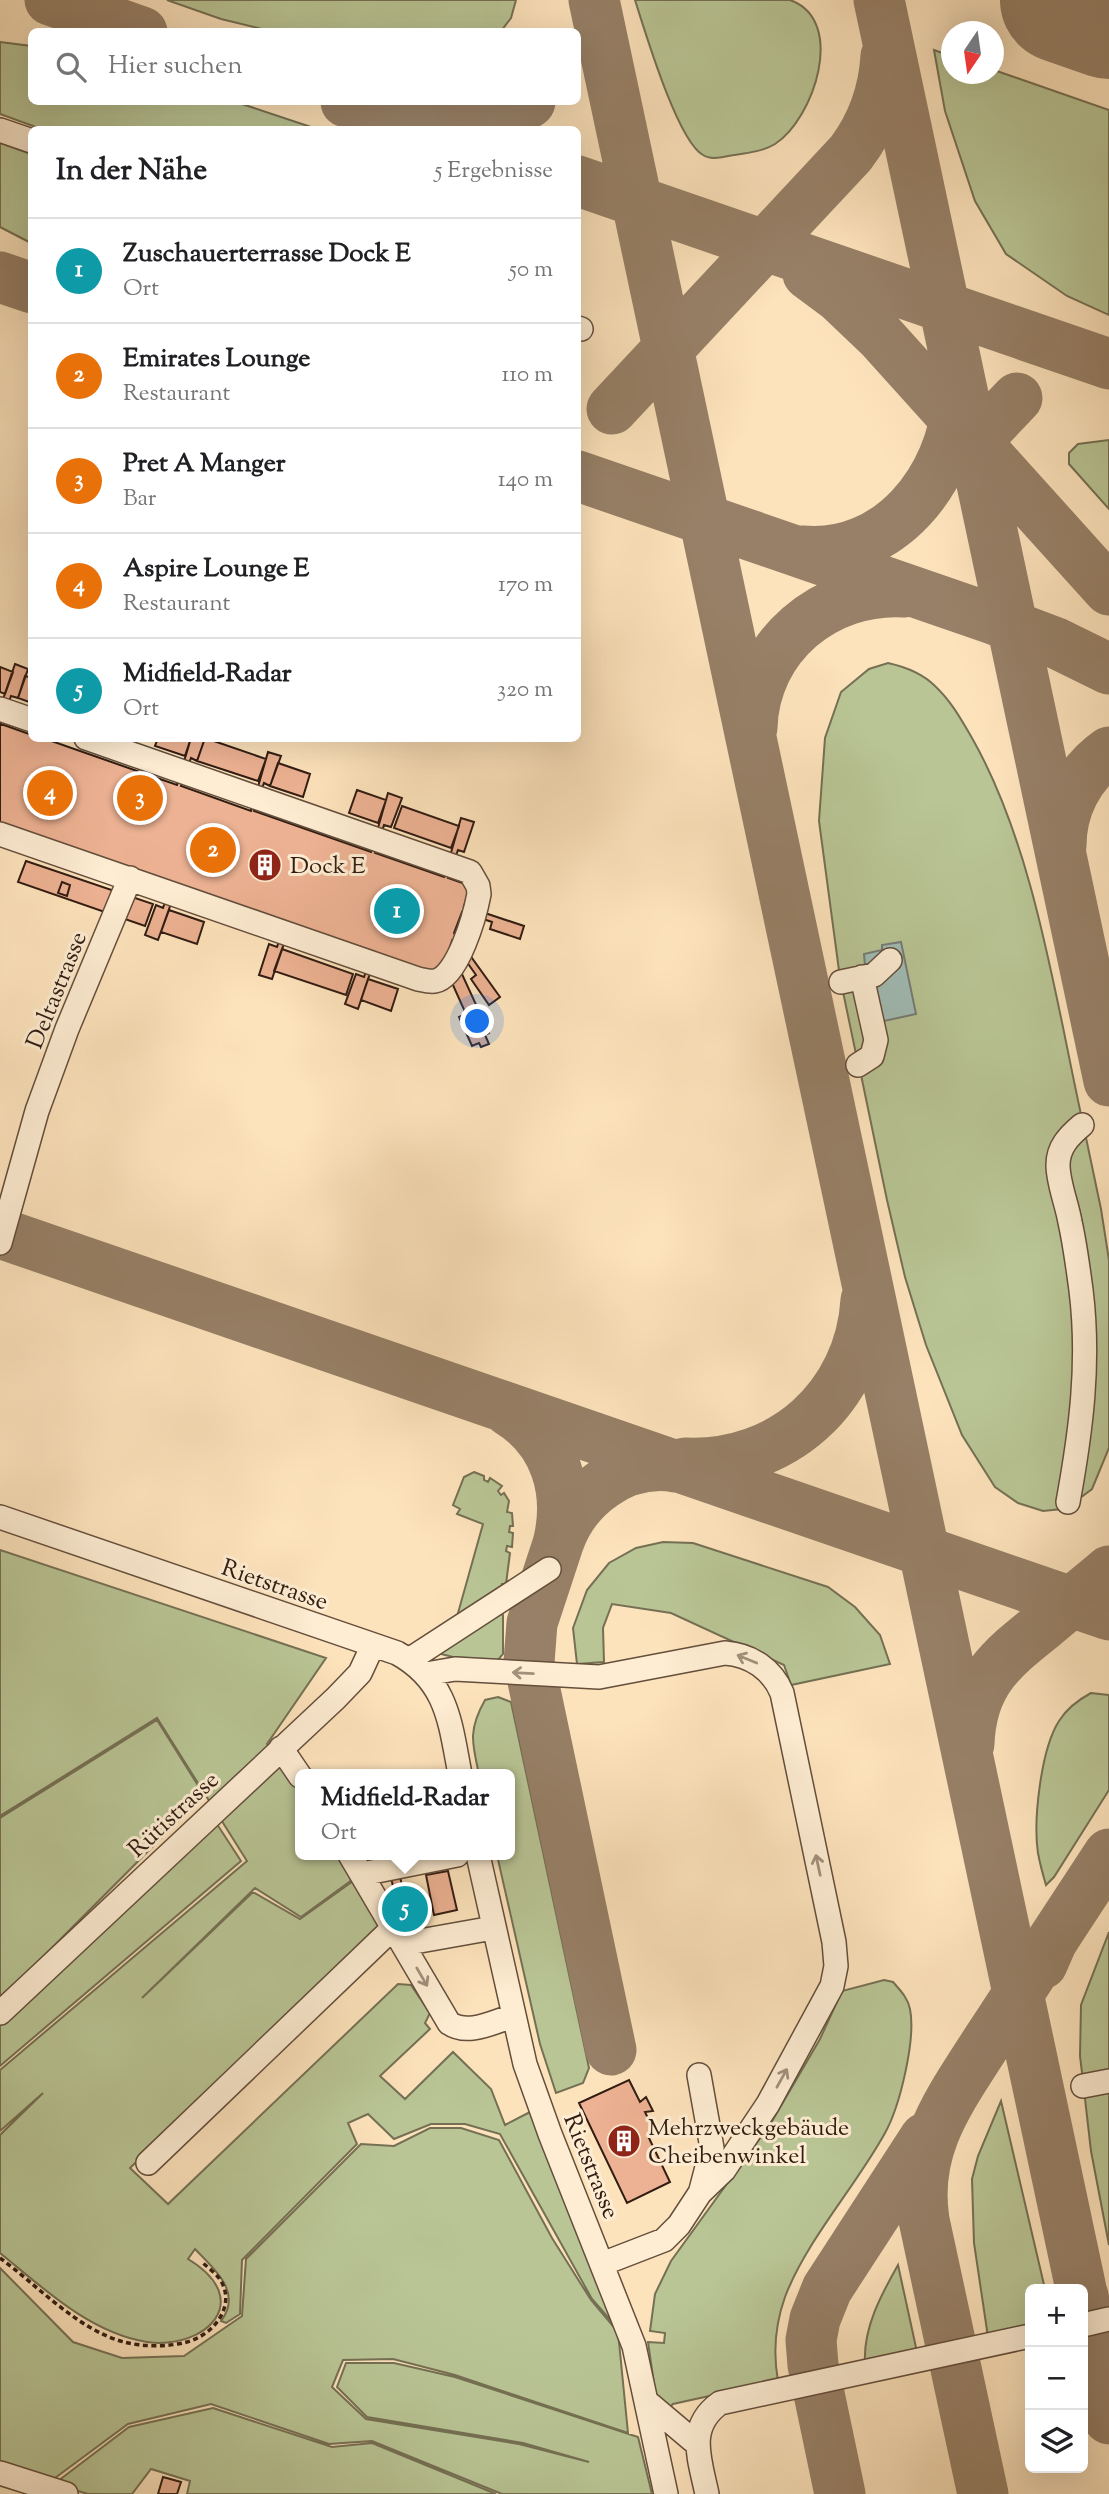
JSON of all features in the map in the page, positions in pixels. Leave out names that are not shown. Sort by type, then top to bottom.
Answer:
[{"type":"lane","points":[[0,130],[28,140]]},
{"type":"lane","points":[[0,709],[28,719]]},
{"type":"lane","points":[[0,834],[418,979],[435,981],[447,975],[457,961],[479,894],[478,886],[470,872],[98,742]]},
{"type":"lane","name":"Deltastrasse","points":[[0,1243],[37,1111],[67,1029],[130,878]]},
{"type":"lane","points":[[858,1065],[873,1056],[876,1041],[851,980],[874,975],[890,960]]},
{"type":"lane","points":[[1068,1502],[1080,1441],[1086,1347],[1077,1265],[1058,1166],[1063,1144],[1082,1125]]},
{"type":"lane","name":"Rietstrasse","points":[[0,1517],[373,1645],[418,1667]]},
{"type":"lane","points":[[418,1667],[549,1569]]},
{"type":"lane","name":"Rütistrasse","points":[[0,2013],[335,1698],[360,1673],[373,1645]]},
{"type":"lane","points":[[418,1667],[599,1677],[734,1653],[765,1668],[778,1682],[834,1942],[836,1966],[832,1986],[823,2007],[758,2119],[724,2169],[701,2193],[679,2225],[664,2240],[603,2264]]},
{"type":"lane","points":[[418,1667],[434,1684],[447,1710],[459,1769]]},
{"type":"lane","points":[[281,1748],[295,1769]]},
{"type":"lane","points":[[401,1860],[356,1864],[446,2019],[454,2026],[469,2029],[513,2016]]},
{"type":"lane","name":"Rietstrasse","points":[[479,1860],[525,2064],[634,2346],[666,2494]]},
{"type":"lane","points":[[148,2163],[398,1936],[493,1928]]},
{"type":"lane","points":[[699,2076],[712,2148],[701,2193]]},
{"type":"lane","points":[[1083,2086],[1109,2081]]},
{"type":"lane","points":[[706,2106],[711,2116],[726,2125],[742,2126],[758,2119]]},
{"type":"lane","points":[[1088,2324],[1109,2319]]},
{"type":"lane","points":[[707,2494],[697,2444],[700,2428],[709,2413],[720,2403],[1025,2337]]},
{"type":"lane","points":[[646,2401],[697,2444]]},
{"type":"lane","points":[[0,2473],[66,2494]]},
{"type":"path","points":[[0,2258],[68,2312],[96,2329],[123,2342],[161,2346],[189,2342],[211,2329],[224,2313],[226,2300],[221,2281],[202,2262]]},
{"type":"green space","points":[[167,0],[516,0],[511,18],[503,28],[258,28],[221,19]]},
{"type":"green space","points":[[635,0],[790,0],[807,11],[817,27],[821,48],[812,93],[802,114],[775,144],[761,150],[718,158],[703,155],[693,145],[673,108]]},
{"type":"green space","points":[[0,42],[28,46],[28,105],[245,105],[308,126],[33,126],[0,114]]},
{"type":"green space","points":[[934,50],[941,52],[941,84],[1004,84],[1004,73],[1109,110],[1109,315],[1067,296],[1006,254],[975,201],[945,111]]},
{"type":"green space","points":[[0,143],[28,153],[28,241],[0,227]]},
{"type":"green space","points":[[1109,440],[1109,509],[1069,464],[1069,453],[1078,444]]},
{"type":"green space","points":[[888,663],[919,674],[930,681],[951,704],[972,738],[1012,826],[1052,973],[1082,1119],[1059,1141],[1080,1334],[1062,1509],[1043,1511],[1018,1503],[995,1487],[962,1435],[926,1345],[905,1277],[860,1070],[878,962],[840,978],[819,821],[825,738],[841,692],[869,669]]},
{"type":"green space","points":[[842,987],[855,988],[871,1037],[857,1059]]},
{"type":"green space","points":[[1085,1133],[1109,1260],[1109,1448],[1092,1489],[1080,1498],[1075,1226],[1067,1147]]},
{"type":"green space","points":[[474,1472],[484,1476],[484,1480],[488,1482],[490,1478],[502,1486],[498,1491],[501,1495],[504,1493],[509,1501],[507,1512],[512,1513],[513,1526],[510,1526],[509,1532],[513,1533],[512,1547],[507,1546],[506,1551],[510,1553],[506,1584],[502,1584],[499,1595],[464,1615],[458,1613],[483,1524],[457,1514],[460,1509],[453,1505],[464,1477]]},
{"type":"green space","points":[[663,1542],[693,1543],[828,1587],[855,1607],[880,1635],[890,1664],[791,1685],[784,1665],[671,1613],[612,1604],[603,1628],[604,1662],[577,1664],[573,1628],[587,1590],[609,1563],[636,1548]]},
{"type":"green space","points":[[0,1550],[326,1658],[267,1744],[295,1786],[295,1860],[344,1860],[356,1877],[301,1917],[255,1888],[142,1998],[253,1892],[300,1919],[356,1879],[384,1922],[380,1930],[130,2168],[168,2204],[398,1984],[411,1985],[430,2013],[425,2023],[430,2029],[380,2076],[405,2099],[453,2052],[491,2089],[505,2125],[530,2112],[613,2323],[592,2299],[500,2134],[465,2124],[431,2124],[394,2139],[368,2114],[348,2123],[357,2144],[242,2260],[240,2314],[226,2323],[221,2321],[229,2300],[227,2291],[217,2273],[195,2249],[188,2259],[208,2275],[219,2290],[220,2305],[215,2319],[204,2330],[188,2338],[147,2342],[106,2329],[68,2307],[0,2253],[0,2135],[43,2093],[0,2131],[0,2070],[247,1861],[157,1718],[0,1816]]},
{"type":"green space","points":[[497,1612],[503,1615],[503,1654],[497,1661],[441,1654],[442,1649]]},
{"type":"green space","points":[[1091,1693],[1109,1695],[1109,1790],[1054,1877],[1046,1885],[1037,1839],[1043,1766],[1059,1721],[1073,1705]]},
{"type":"green space","points":[[498,1697],[511,1702],[589,2068],[583,2083],[556,2093],[540,2044],[498,1860],[515,1860],[515,1769],[478,1769],[475,1754],[474,1728],[485,1700]]},
{"type":"green space","points":[[157,1720],[204,1795],[0,2000],[0,1818]]},
{"type":"green space","points":[[213,1818],[241,1861],[0,2066],[0,2019]]},
{"type":"green space","points":[[1109,1932],[1109,2075],[1083,2081],[1080,2056],[1081,2005]]},
{"type":"green space","points":[[884,1980],[893,1982],[906,1998],[910,2009],[911,2037],[901,2090],[885,2133],[805,2255],[785,2297],[776,2339],[778,2381],[673,2404],[670,2407],[656,2398],[648,2342],[664,2343],[665,2333],[650,2331],[655,2294],[671,2261],[771,2123],[820,2039],[842,1991]]},
{"type":"green space","points":[[1109,2086],[1109,2245],[1091,2151],[1084,2090]]},
{"type":"green space","points":[[1001,2101],[1044,2284],[1025,2284],[1025,2329],[988,2337],[974,2243],[972,2179],[978,2156]]},
{"type":"green space","points":[[430,2128],[461,2128],[499,2140],[552,2238],[591,2300],[618,2332],[628,2433],[455,2375],[393,2359],[343,2360],[332,2387],[366,2419],[519,2444],[589,2462],[523,2443],[367,2417],[337,2387],[346,2363],[394,2363],[455,2377],[638,2437],[652,2494],[502,2494],[372,2441],[329,2444],[211,2404],[128,2424],[51,2481],[0,2463],[0,2268],[73,2342],[122,2358],[184,2356],[242,2316],[246,2259],[361,2144],[394,2146]]},
{"type":"green space","points":[[898,2265],[917,2352],[865,2363],[870,2325]]},
{"type":"green space","points":[[213,2408],[332,2447],[372,2443],[496,2494],[187,2494],[190,2481],[151,2469],[132,2494],[88,2494],[54,2484],[129,2427]]},
{"type":"water","points":[[901,942],[916,1014],[870,1024],[864,954],[882,950],[882,945]]},
{"type":"building","name":"Dock E","points":[[15,664],[28,669],[18,698],[11,696],[1,724],[28,734],[28,742],[54,742],[177,785],[190,742],[204,742],[197,761],[191,758],[181,786],[251,811],[268,752],[281,756],[270,786],[264,783],[254,811],[371,852],[388,793],[402,798],[391,827],[384,825],[375,853],[444,877],[461,818],[474,822],[464,852],[458,850],[448,878],[471,886],[464,906],[524,926],[520,939],[490,929],[492,922],[462,912],[454,933],[500,997],[489,1005],[471,979],[476,975],[452,941],[448,953],[456,961],[489,1033],[485,1035],[489,1044],[481,1047],[479,1043],[472,1046],[459,1017],[466,1014],[444,965],[440,975],[377,953],[358,1009],[345,1004],[356,974],[364,977],[373,951],[291,923],[272,979],[259,975],[269,944],[277,947],[286,921],[178,884],[158,940],[145,935],[156,905],[163,908],[172,882],[0,823],[0,708]]},
{"type":"building","points":[[0,667],[13,672],[5,694],[0,692]]},
{"type":"building","points":[[25,676],[28,677],[28,702],[18,698]]},
{"type":"building","points":[[156,742],[190,742],[185,756],[155,746]]},
{"type":"building","points":[[204,742],[217,742],[266,759],[258,781],[197,761]]},
{"type":"building","points":[[278,763],[310,774],[303,797],[270,786]]},
{"type":"building","points":[[357,790],[386,800],[378,823],[349,813]]},
{"type":"building","points":[[402,806],[459,826],[451,848],[394,828]]},
{"type":"building","points":[[26,861],[153,904],[145,926],[18,882]]},
{"type":"building","points":[[62,882],[70,885],[67,896],[58,893]]},
{"type":"building","points":[[169,910],[204,922],[197,944],[161,932]]},
{"type":"building","points":[[282,949],[353,974],[346,995],[274,971]]},
{"type":"building","points":[[368,979],[398,989],[391,1011],[361,1000]]},
{"type":"building","points":[[448,1871],[457,1910],[434,1915],[426,1875]]},
{"type":"building","points":[[400,1876],[404,1897],[396,1898],[391,1878]]},
{"type":"building","points":[[405,1901],[413,1909],[405,1917],[397,1909]]},
{"type":"building","name":"Mehrzweckgebäude Cheibenwinkel","points":[[629,2080],[640,2102],[646,2097],[653,2111],[645,2112],[655,2133],[648,2136],[670,2182],[627,2203],[579,2103]]},
{"type":"building","points":[[163,2477],[181,2482],[177,2494],[158,2494]]},
{"type":"taxiway","points":[[50,0],[130,28]]},
{"type":"taxiway","points":[[594,0],[1080,2284]]},
{"type":"taxiway","points":[[879,0],[1109,1081]]},
{"type":"taxiway","points":[[1096,0],[1109,2]]},
{"type":"taxiway","points":[[612,409],[851,153],[876,107],[886,56]]},
{"type":"taxiway","points":[[355,105],[415,126]]},
{"type":"taxiway","points":[[472,126],[500,118],[525,105]]},
{"type":"taxiway","points":[[401,121],[426,126]]},
{"type":"taxiway","points":[[581,182],[1109,364]]},
{"type":"taxiway","points":[[808,274],[839,297],[880,336],[1109,590]]},
{"type":"taxiway","points":[[0,277],[28,287]]},
{"type":"taxiway","points":[[802,551],[834,550],[863,542],[888,527],[911,508],[929,484],[943,457],[953,428],[958,398]]},
{"type":"taxiway","points":[[956,462],[1017,398]]},
{"type":"taxiway","points":[[581,477],[993,619],[1054,642],[1109,669]]},
{"type":"taxiway","points":[[752,728],[756,698],[766,671],[780,648],[799,627],[822,611],[848,600],[876,593],[905,592]]},
{"type":"taxiway","points":[[1061,846],[1064,819],[1073,793],[1088,771],[1109,752]]},
{"type":"taxiway","points":[[0,1233],[1109,1615]]},
{"type":"taxiway","points":[[685,1463],[720,1461],[753,1453],[783,1439],[810,1420],[832,1396],[849,1367],[860,1335],[866,1300]]},
{"type":"taxiway","points":[[509,1411],[538,1437],[549,1452],[556,1469],[562,1505],[558,1544],[576,1510],[603,1484],[637,1468],[676,1467]]},
{"type":"taxiway","points":[[558,1544],[532,1623],[529,1662],[611,2050]]},
{"type":"taxiway","points":[[969,1744],[976,1704],[991,1674],[1015,1649],[1109,1571]]},
{"type":"taxiway","points":[[1042,1964],[1052,1941],[1109,1854]]},
{"type":"taxiway","points":[[983,2494],[924,2220],[924,2170],[929,2148],[947,2106],[1056,1935]]},
{"type":"taxiway","points":[[840,2494],[813,2365],[811,2340],[815,2319],[827,2289],[925,2138]]},
{"type":"taxiway","points":[[1088,2320],[1109,2419]]},
{"type":"runway","points":[[1063,0],[1109,16]]},
{"type":"place","name":"Aspire Lounge E","points":[[50,793]]},
{"type":"place","name":"Pret A Manger","points":[[140,798]]},
{"type":"place","name":"Emirates Lounge","points":[[213,850]]},
{"type":"place","name":"Dock E","points":[[265,865]]},
{"type":"place","name":"Zuschauerterrasse Dock E","points":[[397,911]]},
{"type":"place","name":"Midfield-Radar","points":[[405,1909]]},
{"type":"place","name":"Mehrzweckgebäude Cheibenwinkel","points":[[624,2141]]}]
